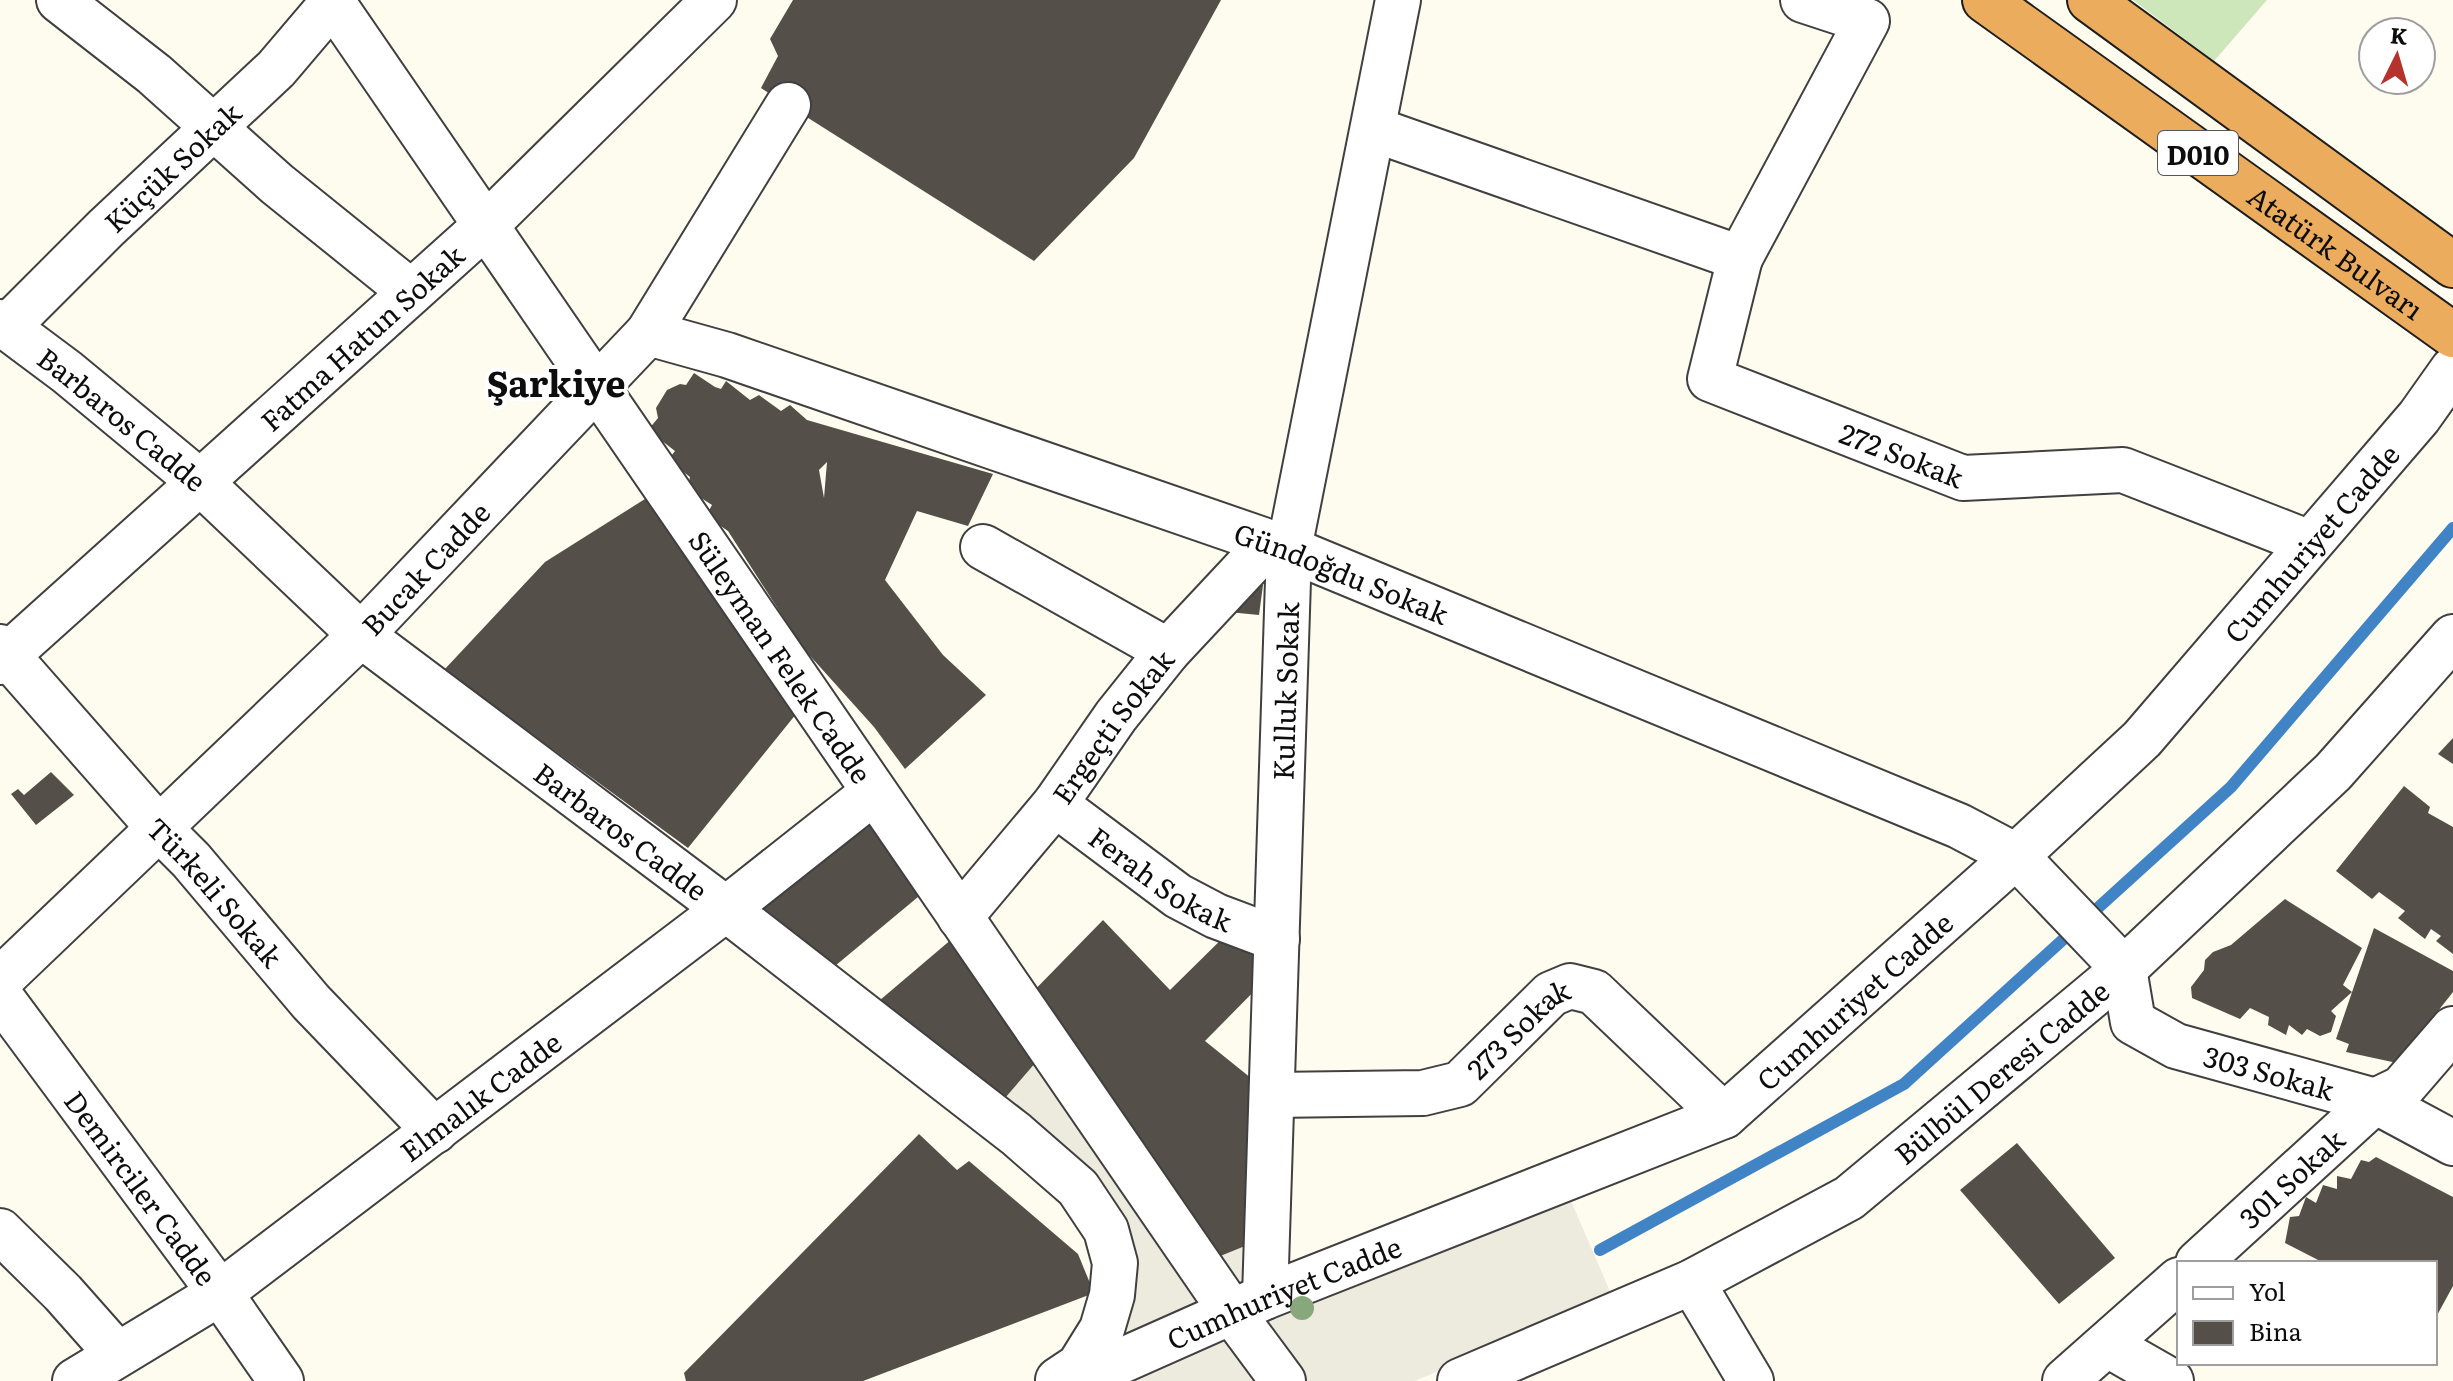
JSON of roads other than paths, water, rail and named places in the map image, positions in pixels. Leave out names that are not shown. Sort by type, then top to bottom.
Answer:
[{"type":"highway","name":"Atatürk Bulvarı","points":[[1985,0],[2453,335]]},
{"type":"highway","name":"Atatürk Bulvarı","points":[[2090,0],[2452,264]]},
{"type":"street","points":[[59,0],[154,74],[277,184],[411,292]]},
{"type":"street","name":"Fatma Hatun Sokak","points":[[2,655],[485,226],[714,0]]},
{"type":"street","name":"Kulluk Sokak","points":[[1248,1304],[1272,1095],[1277,939],[1279,546],[1373,129],[1398,0]]},
{"type":"street","name":"272 Sokak","points":[[1803,0],[1867,21],[1740,258],[1710,379],[1963,478],[2123,470],[2310,543]]},
{"type":"street","name":"Küçük Sokak","points":[[3,324],[276,69],[332,1]]},
{"type":"street","name":"Süleyman Felek Cadde","points":[[332,1],[960,917],[1248,1304],[1283,1381]]},
{"type":"street","name":"Bucak Cadde","points":[[0,980],[361,635],[648,333],[788,105]]},
{"type":"street","points":[[1373,129],[1740,258]]},
{"type":"street","name":"Barbaros Cadde","points":[[3,324],[67,372],[200,482],[361,635],[726,909],[1016,1134],[1078,1188],[1106,1230],[1115,1263],[1112,1295],[1102,1329],[1079,1366],[1056,1381]]},
{"type":"street","name":"Gündoğdu Sokak","points":[[648,333],[727,355],[1279,546],[1959,826],[2016,856],[2124,969]]},
{"type":"street","name":"Cumhuriyet Cadde","points":[[1076,1381],[1248,1304],[1724,1116],[2016,856],[2142,739],[2419,417],[2453,369]]},
{"type":"street","name":"Ergeçti Sokak","points":[[960,917],[1055,804],[1116,716],[1168,651],[1279,546]]},
{"type":"street","points":[[983,547],[1168,651]]},
{"type":"street","name":"Bülbül Deresi Cadde","points":[[1460,1381],[1692,1282],[1849,1198],[2124,969],[2333,772],[2453,637]]},
{"type":"street","name":"Türkeli Sokak","points":[[2,655],[191,860],[311,1002],[435,1131]]},
{"type":"street","name":"Elmalık Cadde","points":[[75,1381],[220,1293],[726,909],[874,792]]},
{"type":"street","name":"Ferah Sokak","points":[[1055,804],[1178,896],[1216,916],[1277,939]]},
{"type":"street","name":"303 Sokak","points":[[2124,969],[2133,1022],[2176,1046],[2375,1101],[2453,1143]]},
{"type":"street","name":"273 Sokak","points":[[1272,1095],[1423,1093],[1460,1084],[1551,994],[1570,986],[1594,992],[1724,1116]]},
{"type":"street","name":"Demirciler Cadde","points":[[0,996],[220,1293],[281,1381]]},
{"type":"street","name":"301 Sokak","points":[[2200,1261],[2375,1101],[2402,1088],[2453,1029]]},
{"type":"street","points":[[0,1231],[63,1293],[117,1354]]},
{"type":"street","points":[[1692,1282],[1751,1381]]},
{"type":"street","points":[[2065,1381],[2177,1282]]},
{"type":"street","points":[[2108,1345],[2164,1379]]},
{"type":"waterway","points":[[1600,1250],[1904,1084],[2231,787],[2453,528]]},
{"type":"district","name":"Şarkiye","points":[[556,381]]}]
